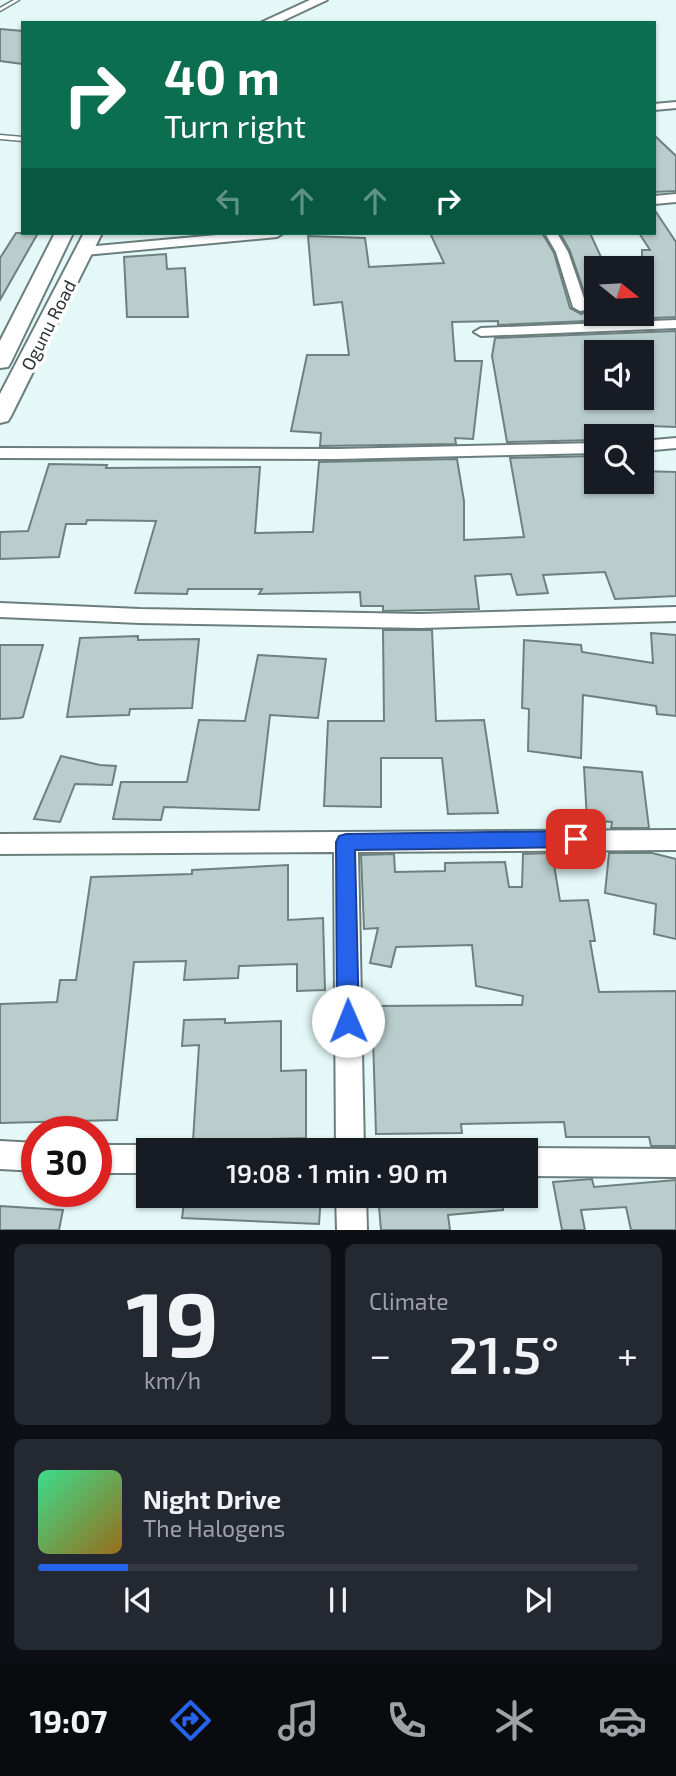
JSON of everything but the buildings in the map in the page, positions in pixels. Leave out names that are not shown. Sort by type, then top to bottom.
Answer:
[{"type":"main road","points":[[272,21],[327,2]]},
{"type":"main road","points":[[291,21],[327,2]]},
{"type":"main road","name":"Ogunu Road","points":[[0,362],[63,235]]},
{"type":"main road","name":"Ogunu Road","points":[[0,416],[89,242]]},
{"type":"street","points":[[656,107],[676,105]]},
{"type":"street","points":[[656,200],[676,198]]},
{"type":"street","points":[[89,242],[235,235]]},
{"type":"street","points":[[552,235],[562,252],[580,307]]},
{"type":"street","points":[[481,332],[676,324]]},
{"type":"street","points":[[654,445],[676,443]]},
{"type":"street","points":[[0,453],[338,454],[584,448]]},
{"type":"street","points":[[0,610],[420,621],[676,614]]},
{"type":"street","points":[[0,844],[676,840]]},
{"type":"street","points":[[346,842],[350,1138]]},
{"type":"street","points":[[0,1155],[21,1156]]},
{"type":"street","points":[[112,1159],[136,1159]]},
{"type":"street","points":[[538,1162],[676,1163]]},
{"type":"street","points":[[351,1208],[352,1230]]},
{"type":"lane","points":[[0,10],[17,0]]},
{"type":"lane","points":[[0,135],[21,133]]},
{"type":"lane","points":[[0,135],[21,139]]},
{"type":"route","points":[[348,1021],[346,842],[576,839]]}]
